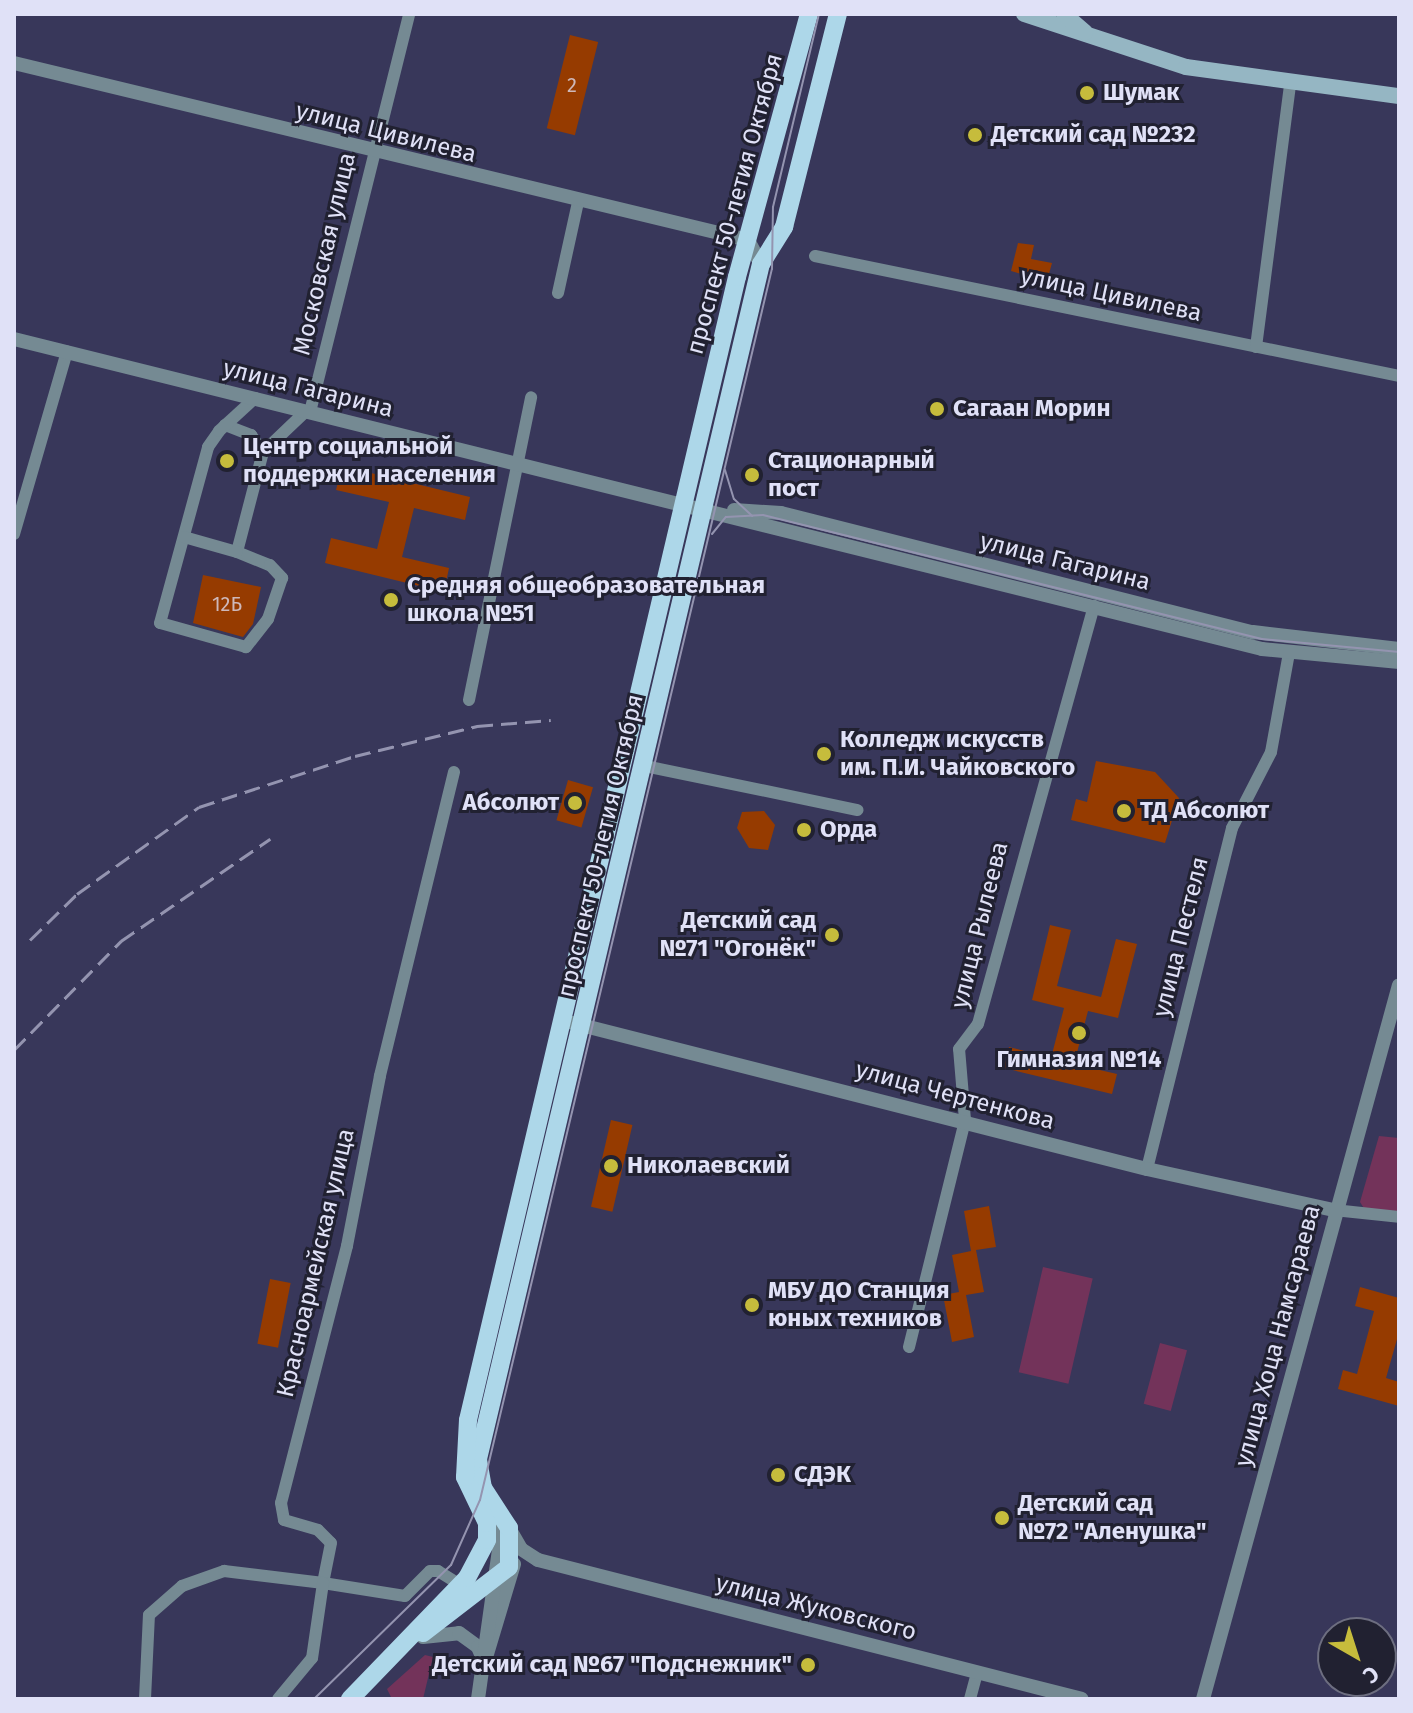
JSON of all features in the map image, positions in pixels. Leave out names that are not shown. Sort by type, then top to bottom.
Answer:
[{"type":"main road","name":"проспект 50-летия Октября","points":[[483,1513],[465,1477],[464,1441],[748,240],[809,14]]},
{"type":"main road","name":"проспект 50-летия Октября","points":[[509,1528],[483,1488],[478,1459],[585,1026],[645,766],[713,508],[761,264],[784,227],[838,14]]},
{"type":"main road","points":[[1024,14],[1096,41],[1186,67],[1290,86],[1399,96]]},
{"type":"main road","points":[[1064,14],[1096,41]]},
{"type":"main road","points":[[350,1699],[411,1641],[460,1585],[487,1540],[483,1513]]},
{"type":"main road","points":[[411,1641],[509,1567],[509,1528]]},
{"type":"street","name":"Московская улица","points":[[308,411],[409,14]]},
{"type":"street","name":"улица Цивилева","points":[[14,63],[372,153],[748,240]]},
{"type":"street","points":[[1256,347],[1290,86]]},
{"type":"street","points":[[558,293],[578,202]]},
{"type":"street","points":[[748,240],[761,264]]},
{"type":"street","name":"улица Цивилева","points":[[815,256],[1399,376]]},
{"type":"street","name":"улица Гагарина","points":[[14,339],[713,508],[761,524],[1289,653],[1399,662]]},
{"type":"street","points":[[14,534],[67,352]]},
{"type":"street","points":[[469,700],[521,463],[531,397]]},
{"type":"street","points":[[184,537],[270,565],[282,578],[268,619],[246,647],[161,626],[184,537],[208,447],[225,425],[255,398]]},
{"type":"street","points":[[237,552],[263,452],[308,411]]},
{"type":"street","points":[[225,425],[251,435],[263,452]]},
{"type":"street","name":"улица Гагарина","points":[[713,508],[781,513],[1253,632],[1399,649]]},
{"type":"street","name":"улица Рылеева","points":[[909,1347],[965,1120],[959,1049],[978,1024],[1094,606]]},
{"type":"street","name":"улица Пестеля","points":[[1147,1169],[1232,828],[1261,778],[1278,722],[1289,653]]},
{"type":"street","points":[[645,766],[858,810]]},
{"type":"street","name":"Красноармейская улица","points":[[323,1583],[331,1543],[318,1530],[284,1520],[281,1503],[347,1246],[380,1076],[454,772]]},
{"type":"street","name":"улица Хоца Намсараева","points":[[1203,1699],[1334,1210],[1399,985]]},
{"type":"street","name":"улица Чертенкова","points":[[565,1021],[965,1120],[1147,1169],[1334,1210]]},
{"type":"street","points":[[1334,1210],[1399,1217]]},
{"type":"street","points":[[478,1699],[500,1543],[483,1513]]},
{"type":"street","points":[[509,1528],[521,1549],[538,1560]]},
{"type":"street","points":[[484,1662],[509,1567],[538,1560]]},
{"type":"street","name":"улица Жуковского","points":[[538,1560],[1060,1696],[1082,1699]]},
{"type":"street","points":[[145,1699],[149,1615],[182,1586],[224,1571],[405,1596],[430,1571],[445,1571],[460,1585]]},
{"type":"street","points":[[278,1699],[312,1658],[323,1583]]},
{"type":"street","points":[[411,1641],[440,1631],[459,1633],[478,1647],[484,1662]]},
{"type":"street","points":[[970,1699],[977,1672]]},
{"type":"shaded area","points":[[1379,1136],[1399,1138],[1399,1213],[1365,1210],[1360,1202]]},
{"type":"shaded area","points":[[1043,1267],[1093,1278],[1068,1384],[1019,1372]]},
{"type":"shaded area","points":[[1160,1343],[1187,1350],[1171,1411],[1144,1404]]},
{"type":"shaded area","points":[[425,1655],[433,1657],[423,1699],[392,1699],[387,1689]]},
{"type":"building","points":[[570,35],[598,42],[575,135],[547,128]]},
{"type":"building","points":[[1018,243],[1034,245],[1031,259],[1052,263],[1047,281],[1011,271]]},
{"type":"building","name":"Средняя общеобразовательная школа №51","points":[[342,466],[470,497],[465,520],[414,508],[402,557],[449,568],[444,592],[325,563],[331,538],[377,549],[389,502],[336,490]]},
{"type":"building","points":[[203,575],[261,587],[253,624],[243,637],[193,623]]},
{"type":"building","name":"ТД Абсолют","points":[[1096,761],[1155,772],[1179,798],[1165,843],[1071,820],[1076,799],[1087,802]]},
{"type":"building","name":"Абсолют","points":[[568,780],[593,787],[581,828],[556,820]]},
{"type":"building","points":[[764,811],[775,825],[768,850],[749,848],[737,828],[742,812]]},
{"type":"building","points":[[1050,925],[1071,930],[1057,986],[1101,997],[1116,939],[1137,944],[1118,1018],[1088,1011],[1074,1064],[1117,1074],[1112,1094],[1004,1068],[1009,1047],[1051,1058],[1064,1008],[1032,1000]]},
{"type":"building","name":"Николаевский","points":[[611,1120],[632,1125],[612,1212],[591,1207]]},
{"type":"building","points":[[989,1206],[996,1247],[976,1250],[984,1292],[966,1295],[974,1337],[952,1342],[943,1295],[959,1292],[952,1255],[971,1251],[964,1211]]},
{"type":"building","points":[[270,1279],[291,1283],[278,1348],[257,1344]]},
{"type":"building","points":[[1360,1287],[1399,1298],[1399,1332],[1386,1378],[1399,1382],[1399,1406],[1338,1389],[1343,1370],[1357,1374],[1374,1311],[1355,1306]]},
{"type":"tram line","points":[[314,1699],[451,1565],[480,1500],[772,269],[773,207],[819,14]]},
{"type":"tram line","points":[[725,470],[734,499],[752,516]]},
{"type":"tram line","points":[[712,534],[726,517],[763,515],[1262,639],[1399,652]]},
{"type":"railway","points":[[30,940],[77,894],[199,807],[355,756],[477,726],[551,720]]},
{"type":"railway","points":[[14,1050],[121,941],[270,839]]},
{"type":"place","name":"Шумак","points":[[1087,93]]},
{"type":"place","name":"Детский сад №232","points":[[975,135]]},
{"type":"place","name":"Сагаан Морин","points":[[937,409]]},
{"type":"place","name":"Центр социальной поддержки населения","points":[[227,461]]},
{"type":"place","name":"Стационарный пост","points":[[752,475]]},
{"type":"place","name":"Средняя общеобразовательная школа №51","points":[[391,600]]},
{"type":"place","name":"Колледж искусств им. П.И. Чайковского","points":[[824,754]]},
{"type":"place","name":"Абсолют","points":[[575,803]]},
{"type":"place","name":"ТД Абсолют","points":[[1124,811]]},
{"type":"place","name":"Орда","points":[[804,830]]},
{"type":"place","name":"Детский сад №71 \"Огонёк\"","points":[[832,935]]},
{"type":"place","name":"Гимназия №14","points":[[1079,1033]]},
{"type":"place","name":"Николаевский","points":[[611,1166]]},
{"type":"place","name":"МБУ ДО Станция юных техников","points":[[752,1305]]},
{"type":"place","name":"СДЭК","points":[[778,1475]]},
{"type":"place","name":"Детский сад №72 \"Аленушка\"","points":[[1002,1518]]},
{"type":"place","name":"Детский сад №67 \"Подснежник\"","points":[[808,1665]]}]
